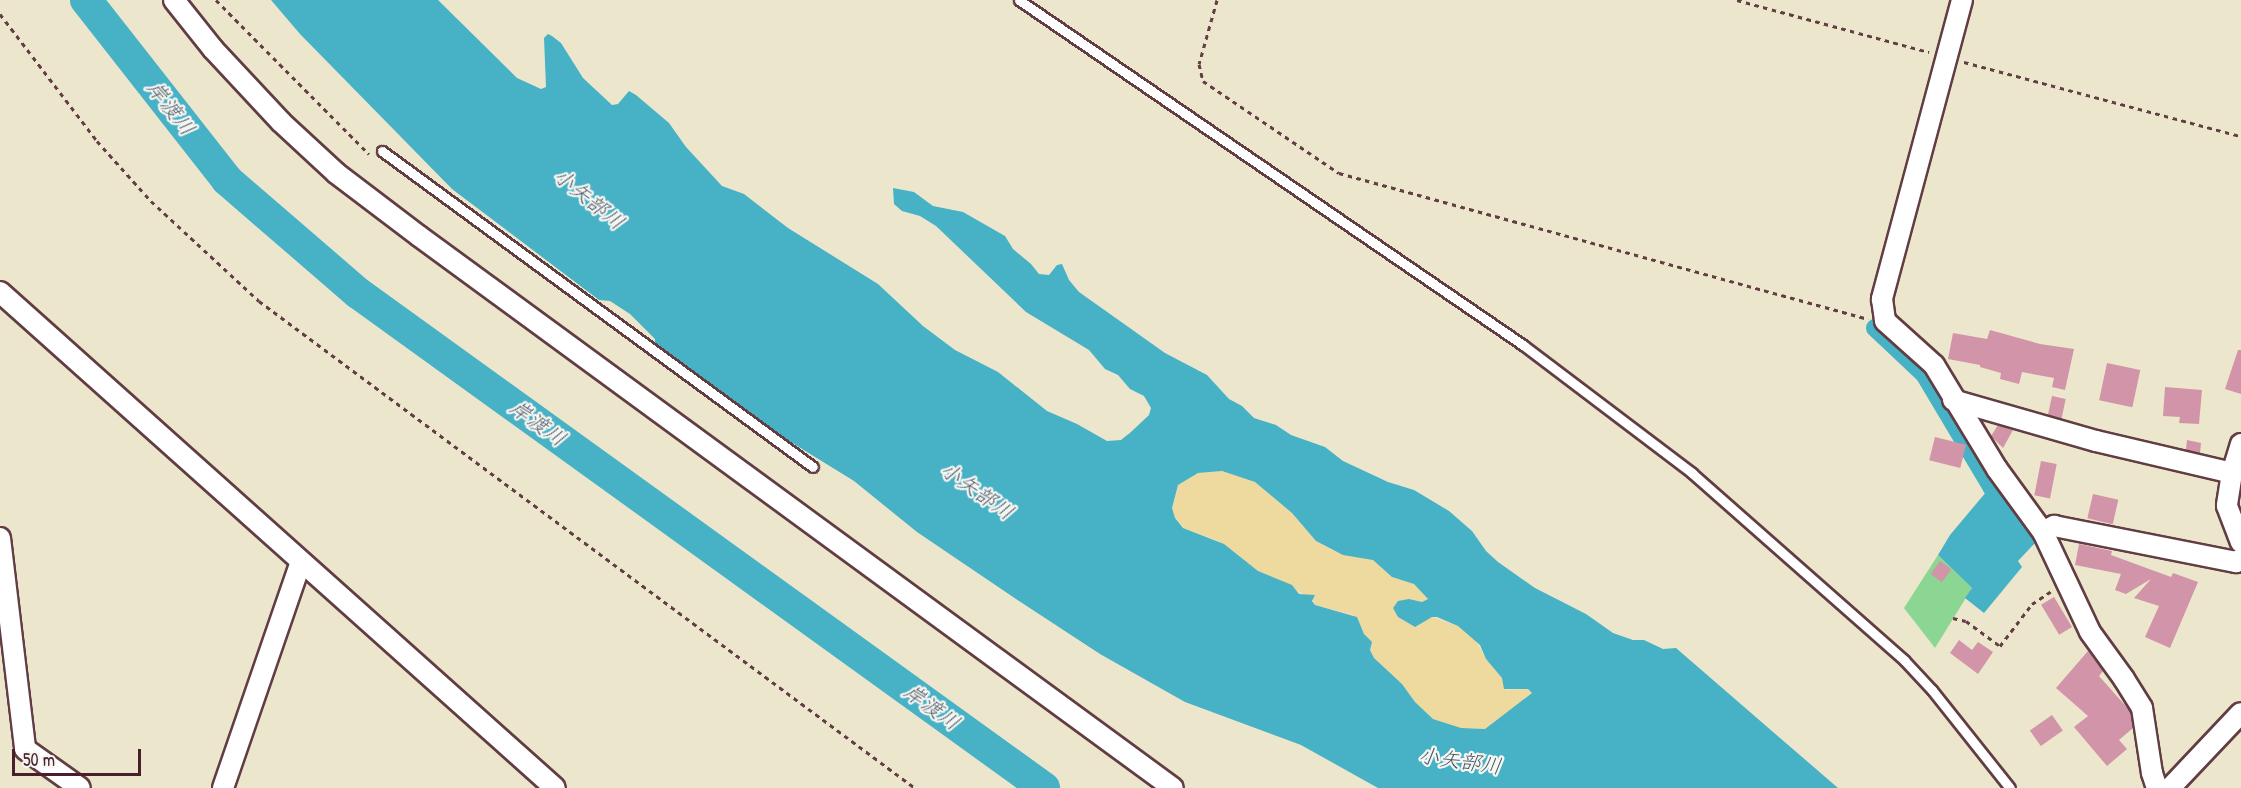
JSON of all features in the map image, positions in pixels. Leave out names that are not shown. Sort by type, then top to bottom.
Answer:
[{"type":"street","points":[[174,0],[213,49],[281,122],[336,173],[1173,788]]},
{"type":"street","points":[[1962,0],[1882,299],[1885,321],[1934,365],[1953,400],[1997,469],[2043,532],[2068,580],[2090,632],[2142,708],[2152,773],[2157,788]]},
{"type":"street","points":[[0,292],[555,788]]},
{"type":"street","points":[[1953,400],[2096,441],[2232,473]]},
{"type":"street","points":[[2241,444],[2232,473],[2227,506],[2241,542]]},
{"type":"street","points":[[2043,532],[2054,526],[2236,562],[2241,560]]},
{"type":"street","points":[[0,538],[25,749],[80,788]]},
{"type":"street","points":[[223,788],[301,562]]},
{"type":"street","points":[[2170,788],[2241,713]]},
{"type":"lane","points":[[1019,0],[1523,345],[1692,474],[1904,660],[1939,698],[2010,788]]},
{"type":"lane","points":[[382,151],[813,466]]},
{"type":"path","points":[[216,0],[374,158],[382,151]]},
{"type":"path","points":[[1217,0],[1199,64],[1203,81],[1339,172],[1873,321],[1885,321]]},
{"type":"path","points":[[1737,0],[2241,136]]},
{"type":"path","points":[[0,14],[97,141],[151,201],[259,301],[915,788]]},
{"type":"path","points":[[1953,618],[1966,621],[2000,646],[2032,604],[2068,580]]},
{"type":"green space","points":[[1938,555],[1972,588],[1935,648],[1904,608]]},
{"type":"sand","points":[[1222,471],[1255,482],[1292,513],[1316,541],[1332,550],[1373,560],[1392,577],[1414,584],[1428,599],[1422,602],[1409,599],[1398,617],[1414,627],[1432,617],[1458,626],[1475,639],[1486,659],[1502,678],[1506,690],[1528,689],[1532,693],[1485,729],[1461,728],[1433,719],[1415,702],[1402,684],[1374,658],[1370,650],[1371,645],[1353,615],[1315,605],[1313,599],[1258,571],[1218,541],[1184,528],[1175,518],[1172,508],[1178,485],[1198,473]]},
{"type":"water","name":"小矢部川","points":[[271,0],[438,0],[517,78],[541,89],[546,87],[544,38],[548,34],[561,43],[583,78],[612,105],[618,104],[629,91],[669,123],[686,147],[722,186],[744,194],[788,228],[878,284],[923,326],[955,350],[998,372],[1047,411],[1107,441],[1121,440],[1149,415],[1151,408],[1144,396],[1130,389],[1118,375],[1105,369],[1089,350],[1026,312],[936,226],[920,216],[902,211],[894,204],[893,188],[914,192],[933,206],[963,212],[1005,236],[1013,249],[1039,274],[1049,275],[1057,265],[1062,264],[1069,280],[1079,292],[1165,353],[1207,375],[1229,399],[1242,406],[1254,418],[1276,425],[1291,435],[1325,447],[1343,461],[1388,482],[1414,490],[1449,511],[1472,531],[1486,551],[1498,562],[1535,588],[1586,614],[1613,633],[1633,640],[1644,640],[1663,649],[1676,648],[1838,788],[1378,788],[1301,745],[1185,702],[1100,654],[1016,599],[917,532],[854,481],[760,423],[655,343],[655,339],[630,314],[610,301],[599,300],[452,189],[300,34]],"holes":[[[1222,471],[1255,482],[1292,513],[1316,541],[1343,555],[1373,560],[1392,577],[1414,584],[1428,599],[1422,602],[1409,599],[1398,601],[1393,608],[1398,617],[1415,627],[1432,617],[1458,626],[1480,645],[1486,659],[1502,678],[1504,689],[1528,689],[1532,693],[1485,729],[1461,728],[1433,719],[1415,702],[1402,684],[1374,658],[1370,650],[1372,642],[1364,634],[1357,617],[1315,605],[1312,601],[1315,595],[1299,594],[1292,585],[1258,571],[1224,544],[1183,528],[1175,518],[1172,508],[1178,485],[1198,473]]]},
{"type":"water","points":[[1992,485],[2016,511],[2036,542],[2018,561],[2022,567],[1984,613],[1965,598],[1972,588],[1938,555],[1950,535]]},
{"type":"building","points":[[1990,330],[2040,344],[2074,349],[2065,390],[2052,387],[2054,378],[2022,372],[2019,384],[2000,379],[2001,373],[1980,367],[1980,365],[1948,359],[1953,333],[1987,339]]},
{"type":"building","points":[[2238,350],[2241,350],[2241,394],[2225,389]]},
{"type":"building","points":[[2107,363],[2140,370],[2132,407],[2099,400]]},
{"type":"building","points":[[2165,387],[2202,390],[2199,424],[2179,423],[2180,417],[2163,416]]},
{"type":"building","points":[[2052,396],[2066,399],[2062,418],[2048,416]]},
{"type":"building","points":[[1998,425],[2013,430],[2003,448],[1991,436]]},
{"type":"building","points":[[1935,437],[1966,445],[1960,468],[1929,460]]},
{"type":"building","points":[[2187,440],[2201,443],[2200,453],[2186,450]]},
{"type":"building","points":[[2041,461],[2057,464],[2050,498],[2034,495]]},
{"type":"building","points":[[2093,494],[2118,500],[2113,524],[2087,518]]},
{"type":"building","points":[[2079,544],[2112,551],[2111,555],[2171,577],[2173,573],[2198,582],[2170,648],[2145,637],[2159,606],[2134,598],[2151,579],[2126,594],[2115,590],[2121,574],[2075,565]]},
{"type":"building","points":[[1940,561],[1951,569],[1942,582],[1931,574]]},
{"type":"building","points":[[2054,597],[2072,627],[2059,635],[2041,605]]},
{"type":"building","points":[[1959,640],[1972,650],[1978,642],[1993,652],[1978,674],[1950,653]]},
{"type":"building","points":[[2088,651],[2103,671],[2099,676],[2131,712],[2133,728],[2119,740],[2127,749],[2107,766],[2074,727],[2088,716],[2056,688]]},
{"type":"building","points":[[2052,715],[2063,731],[2041,746],[2030,730]]},
{"type":"waterway","name":"岸渡川","points":[[86,0],[227,180],[358,293],[1044,788]]},
{"type":"waterway","points":[[1875,328],[1924,374],[1992,488],[2005,503]]}]
